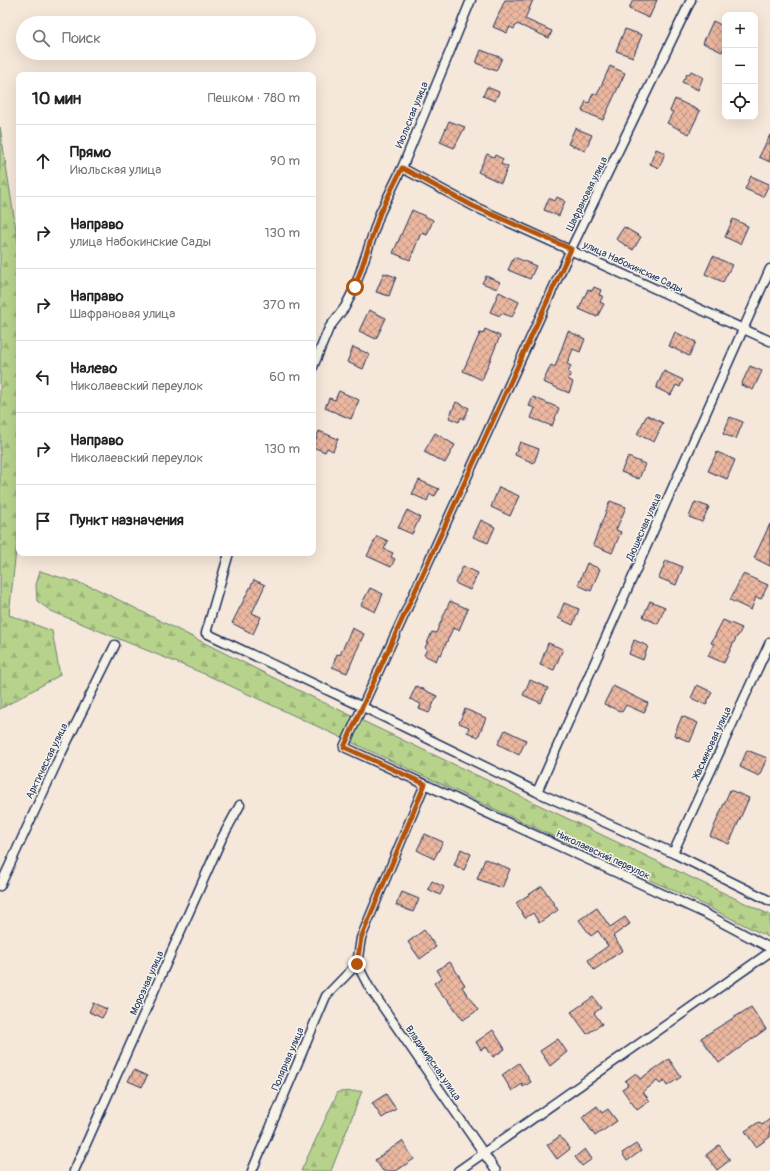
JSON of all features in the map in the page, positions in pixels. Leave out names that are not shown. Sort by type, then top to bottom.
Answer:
[{"type":"street","name":"Июльская улица","points":[[316,360],[329,328],[345,307],[355,287],[380,213],[402,168],[471,0]]},
{"type":"street","name":"Шафрановая улица","points":[[344,747],[364,707],[571,249],[691,0]]},
{"type":"street","name":"улица Набокинские Сады","points":[[402,168],[473,206],[571,249],[770,341]]},
{"type":"street","name":"Дюшесная улица","points":[[536,792],[770,269]]},
{"type":"street","points":[[228,556],[206,633],[364,707],[536,792],[673,853],[770,901]]},
{"type":"street","name":"Жасминовая улица","points":[[673,853],[770,642]]},
{"type":"street","name":"Арктическая улица","points":[[0,886],[60,756],[115,645]]},
{"type":"street","name":"Николаевский переулок","points":[[344,747],[704,913],[770,948]]},
{"type":"street","points":[[357,964],[361,938],[425,784]]},
{"type":"street","name":"Морозная улица","points":[[74,1171],[222,838],[240,805]]},
{"type":"street","points":[[458,1171],[770,952]]},
{"type":"street","name":"Владимирская улица","points":[[357,964],[369,987],[496,1171]]},
{"type":"street","name":"Полярная улица","points":[[252,1171],[326,996],[357,964]]},
{"type":"green space","points":[[0,127],[16,230],[16,550],[9,615],[52,631],[60,675],[0,709]]},
{"type":"green space","points":[[40,571],[95,588],[306,694],[770,915],[770,938],[684,895],[615,865],[207,675],[51,611],[37,601],[36,585]]},
{"type":"green space","points":[[362,1091],[331,1171],[301,1171],[338,1092]]},
{"type":"building","points":[[505,0],[533,0],[525,19],[552,31],[549,38],[517,24],[514,29],[510,27],[507,33],[493,27]]},
{"type":"building","points":[[633,0],[657,0],[649,18],[629,9]]},
{"type":"building","points":[[713,21],[722,26],[722,52],[703,43]]},
{"type":"building","points":[[625,29],[642,35],[633,57],[616,51]]},
{"type":"building","points":[[481,50],[502,58],[496,71],[476,63]]},
{"type":"building","points":[[610,66],[625,73],[603,120],[582,111],[586,101],[589,103],[593,93],[597,95]]},
{"type":"building","points":[[691,71],[703,77],[698,90],[682,82]]},
{"type":"building","points":[[487,87],[499,92],[495,101],[483,96]]},
{"type":"building","points":[[675,99],[700,111],[689,134],[667,123],[673,112],[670,111]]},
{"type":"building","points":[[449,121],[465,127],[454,148],[440,142]]},
{"type":"building","points":[[575,128],[592,135],[585,151],[568,144]]},
{"type":"building","points":[[770,135],[770,162],[759,157]]},
{"type":"building","points":[[656,149],[665,153],[659,168],[650,164]]},
{"type":"building","points":[[487,154],[494,157],[495,155],[503,159],[501,164],[508,167],[501,183],[478,172]]},
{"type":"building","points":[[751,176],[769,184],[763,197],[745,189]]},
{"type":"building","points":[[557,197],[565,201],[559,216],[544,210],[549,198],[555,201]]},
{"type":"building","points":[[412,210],[433,220],[427,235],[421,233],[410,260],[393,253]]},
{"type":"building","points":[[733,219],[748,226],[740,244],[725,237]]},
{"type":"building","points":[[624,227],[641,237],[633,250],[616,239]]},
{"type":"building","points":[[713,256],[732,265],[723,282],[705,274]]},
{"type":"building","points":[[514,257],[536,266],[530,279],[508,270]]},
{"type":"building","points":[[384,273],[396,277],[389,296],[376,292]]},
{"type":"building","points":[[486,276],[500,282],[497,289],[482,283]]},
{"type":"building","points":[[594,287],[601,290],[599,295],[603,296],[600,302],[604,304],[597,317],[579,309],[588,289],[592,291]]},
{"type":"building","points":[[499,292],[519,302],[512,317],[501,313],[500,316],[490,312]]},
{"type":"building","points":[[369,310],[386,318],[376,339],[359,331]]},
{"type":"building","points":[[485,329],[500,336],[482,380],[463,371],[480,333],[483,334]]},
{"type":"building","points":[[568,331],[585,339],[580,352],[573,349],[567,364],[571,366],[568,373],[571,374],[568,379],[573,382],[569,393],[543,382],[551,365],[555,367]]},
{"type":"building","points":[[675,332],[696,342],[689,356],[669,346]]},
{"type":"building","points":[[353,347],[369,354],[363,369],[347,362]]},
{"type":"building","points":[[750,366],[762,371],[753,390],[741,385]]},
{"type":"building","points":[[664,371],[683,380],[680,387],[676,385],[671,395],[656,388]]},
{"type":"building","points":[[339,391],[359,400],[351,419],[325,408],[329,398],[335,400]]},
{"type":"building","points":[[533,397],[559,408],[552,426],[531,418],[535,408],[529,406]]},
{"type":"building","points":[[456,402],[469,408],[464,419],[461,417],[459,422],[449,418]]},
{"type":"building","points":[[647,415],[663,423],[654,442],[637,434]]},
{"type":"building","points":[[730,417],[743,422],[736,439],[723,434]]},
{"type":"building","points":[[319,431],[338,439],[333,451],[327,448],[325,452],[316,448],[316,439]]},
{"type":"building","points":[[435,433],[455,445],[445,463],[424,452]]},
{"type":"building","points":[[520,442],[539,449],[534,463],[515,455]]},
{"type":"building","points":[[717,452],[735,460],[727,479],[708,471]]},
{"type":"building","points":[[628,457],[645,464],[639,479],[621,472]]},
{"type":"building","points":[[419,480],[439,489],[435,496],[430,494],[427,501],[412,494]]},
{"type":"building","points":[[499,487],[519,496],[510,516],[491,507]]},
{"type":"building","points":[[610,501],[626,507],[616,530],[621,532],[612,553],[593,545]]},
{"type":"building","points":[[695,502],[709,507],[702,522],[689,517]]},
{"type":"building","points":[[407,510],[420,517],[412,534],[398,528]]},
{"type":"building","points":[[481,520],[495,527],[488,543],[473,537]]},
{"type":"building","points":[[770,524],[770,566],[754,558]]},
{"type":"building","points":[[377,536],[388,541],[384,549],[393,553],[391,557],[395,559],[391,567],[367,556]]},
{"type":"building","points":[[666,560],[683,567],[676,585],[659,578]]},
{"type":"building","points":[[587,563],[600,569],[591,591],[578,585]]},
{"type":"building","points":[[463,566],[478,573],[470,590],[455,583]]},
{"type":"building","points":[[743,574],[768,585],[761,599],[756,597],[751,610],[730,600]]},
{"type":"building","points":[[254,580],[265,585],[252,613],[261,617],[253,634],[232,623]]},
{"type":"building","points":[[370,588],[383,594],[375,612],[361,605]]},
{"type":"building","points":[[450,601],[468,609],[459,630],[453,628],[441,655],[439,654],[436,661],[424,655],[427,649],[425,648],[432,632],[436,633]]},
{"type":"building","points":[[650,601],[665,607],[658,624],[643,617]]},
{"type":"building","points":[[564,603],[579,609],[573,625],[558,618]]},
{"type":"building","points":[[723,620],[742,628],[724,663],[708,656],[714,644],[711,643]]},
{"type":"building","points":[[352,628],[364,634],[347,673],[332,667],[337,654],[340,655]]},
{"type":"building","points":[[634,640],[648,646],[643,660],[629,654]]},
{"type":"building","points":[[548,643],[563,649],[554,670],[540,665]]},
{"type":"building","points":[[530,680],[548,688],[541,703],[523,695]]},
{"type":"building","points":[[697,685],[712,692],[706,705],[691,698]]},
{"type":"building","points":[[416,686],[437,696],[429,713],[419,709],[421,704],[410,699]]},
{"type":"building","points":[[613,686],[648,703],[644,713],[626,705],[622,712],[604,704]]},
{"type":"building","points":[[465,709],[486,718],[478,737],[467,732],[469,727],[459,723]]},
{"type":"building","points":[[682,716],[698,723],[690,742],[674,735]]},
{"type":"building","points":[[505,730],[526,740],[519,755],[498,744]]},
{"type":"building","points":[[747,750],[767,758],[759,776],[740,767]]},
{"type":"building","points":[[730,790],[749,798],[729,844],[710,836]]},
{"type":"building","points":[[425,834],[443,842],[434,859],[417,850]]},
{"type":"building","points":[[461,849],[471,854],[464,870],[454,865]]},
{"type":"building","points":[[485,859],[510,869],[502,888],[477,879]]},
{"type":"building","points":[[432,881],[444,887],[440,895],[428,889]]},
{"type":"building","points":[[542,886],[558,910],[539,923],[533,913],[525,918],[516,903]]},
{"type":"building","points":[[402,892],[419,899],[413,912],[396,905]]},
{"type":"building","points":[[597,908],[610,927],[625,917],[630,924],[613,936],[623,950],[594,970],[588,960],[608,946],[598,931],[591,936],[579,920]]},
{"type":"building","points":[[424,930],[436,947],[420,959],[408,942]]},
{"type":"building","points":[[450,962],[465,985],[462,987],[478,1010],[463,1020],[446,997],[444,998],[434,983],[442,978],[437,970]]},
{"type":"building","points":[[593,997],[601,1008],[594,1013],[602,1024],[587,1034],[571,1012]]},
{"type":"building","points":[[93,1003],[107,1009],[102,1018],[89,1012]]},
{"type":"building","points":[[751,1007],[766,1029],[719,1063],[701,1038]]},
{"type":"building","points":[[493,1030],[505,1049],[493,1057],[486,1047],[481,1050],[476,1042]]},
{"type":"building","points":[[558,1039],[567,1052],[550,1066],[540,1051]]},
{"type":"building","points":[[669,1059],[681,1077],[667,1086],[664,1081],[660,1084],[657,1081],[643,1092],[650,1101],[637,1110],[622,1089],[628,1085],[625,1081],[636,1073],[640,1079]]},
{"type":"building","points":[[519,1063],[531,1082],[523,1087],[522,1084],[512,1091],[502,1075]]},
{"type":"building","points":[[134,1070],[147,1076],[142,1087],[128,1081]]},
{"type":"building","points":[[386,1094],[396,1109],[382,1118],[372,1103]]},
{"type":"building","points":[[597,1106],[602,1113],[608,1109],[617,1121],[595,1136],[582,1117]]},
{"type":"building","points":[[770,1119],[770,1137],[756,1147],[745,1131],[759,1122],[762,1125]]},
{"type":"building","points":[[560,1136],[570,1149],[557,1159],[547,1145]]},
{"type":"building","points":[[402,1141],[414,1159],[396,1171],[383,1171],[375,1160]]},
{"type":"building","points":[[636,1144],[641,1151],[627,1161],[622,1153]]},
{"type":"building","points":[[719,1145],[730,1160],[717,1170],[706,1155]]},
{"type":"building","points":[[585,1149],[592,1159],[582,1166],[575,1157]]},
{"type":"route","points":[[355,287],[361,264],[380,213],[402,168],[473,206],[571,249],[364,707],[344,747],[425,784],[361,938],[357,964]]}]
